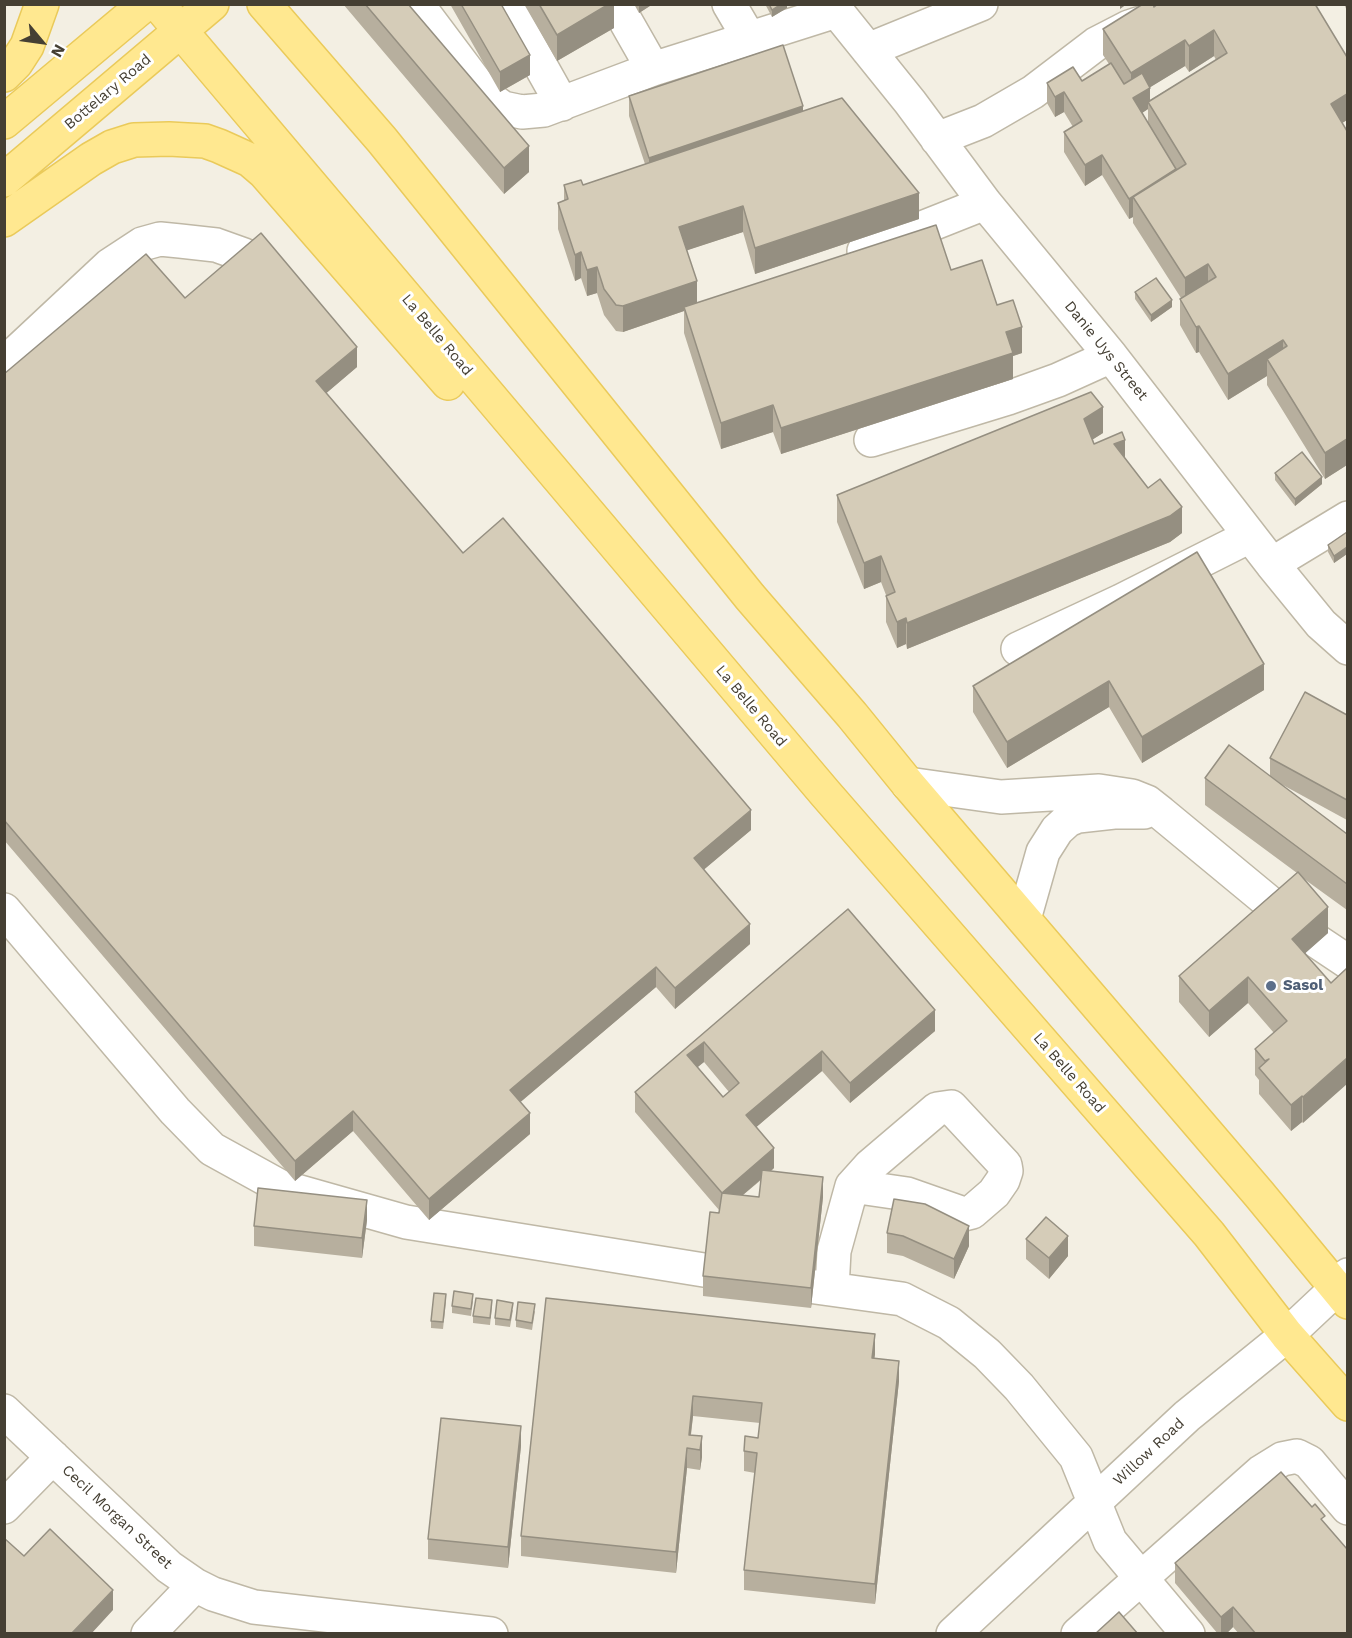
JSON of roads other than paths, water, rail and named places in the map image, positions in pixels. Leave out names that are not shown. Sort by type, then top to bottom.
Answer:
[{"type":"main road","points":[[4,75],[16,63],[27,46],[42,4]]},
{"type":"main road","points":[[4,123],[145,4]]},
{"type":"main road","name":"La Belle Road","points":[[158,4],[825,793],[1209,1234],[1287,1335],[1347,1404]]},
{"type":"main road","name":"Bottelary Road","points":[[4,180],[212,4]]},
{"type":"main road","points":[[264,4],[382,140],[750,597],[1259,1194],[1344,1289]]},
{"type":"main road","points":[[4,220],[91,159],[112,147],[134,140],[205,141],[250,159],[264,172],[476,415],[581,506]]},
{"type":"street","points":[[417,4],[486,96],[503,108],[522,112],[544,110],[653,69],[834,8]]},
{"type":"street","points":[[506,4],[562,104]]},
{"type":"street","points":[[616,4],[653,69]]},
{"type":"street","points":[[729,4],[749,38]]},
{"type":"street","points":[[868,50],[981,4]]},
{"type":"street","points":[[937,139],[982,121],[1033,92],[1096,44],[1129,27],[1199,4]]},
{"type":"street","name":"Danie Uys Street","points":[[834,8],[985,203],[1111,356],[1272,564],[1321,624],[1347,648]]},
{"type":"street","points":[[834,260],[879,246],[985,203]]},
{"type":"street","points":[[4,364],[110,266],[142,244],[160,239],[180,241],[216,245],[244,255]]},
{"type":"street","points":[[871,440],[1008,398],[1058,380],[1111,356]]},
{"type":"street","points":[[1272,564],[1347,518]]},
{"type":"street","points":[[1018,649],[1121,601],[1250,536]]},
{"type":"street","points":[[908,784],[1001,797],[1099,790],[1132,796],[1147,802],[1281,913]]},
{"type":"street","points":[[1024,919],[1043,852],[1057,830],[1068,820],[1078,816],[1114,812],[1161,813]]},
{"type":"street","points":[[4,910],[175,1111],[212,1149],[279,1185],[406,1222],[902,1299],[949,1323],[987,1354],[1019,1387],[1076,1457],[1110,1541],[1188,1634]]},
{"type":"street","points":[[832,1289],[834,1251],[852,1185]]},
{"type":"street","name":"Willow Road","points":[[953,1634],[1187,1416],[1344,1289]]},
{"type":"street","name":"Cecil Morgan Street","points":[[4,1411],[169,1567],[213,1594],[254,1607],[491,1634]]},
{"type":"street","points":[[1078,1634],[1261,1472],[1282,1459],[1297,1456],[1309,1462],[1347,1508]]},
{"type":"street","points":[[4,1507],[53,1457]]},
{"type":"street","points":[[148,1634],[195,1585]]},
{"type":"place","name":"Sasol","points":[[1271,986]]}]
